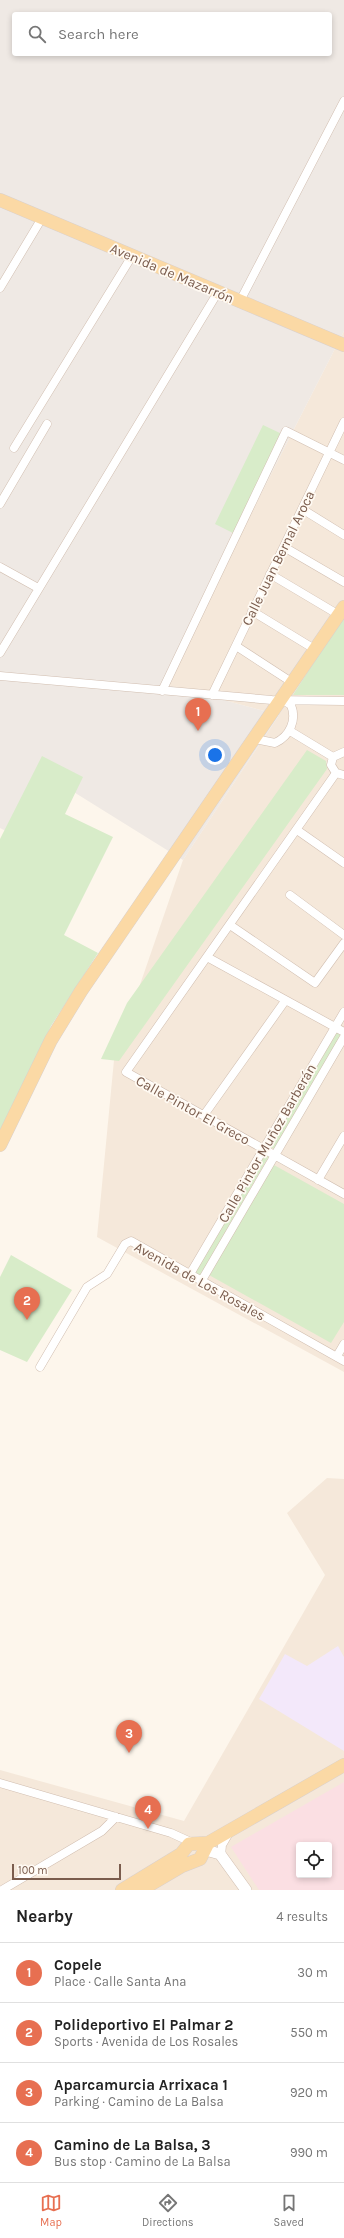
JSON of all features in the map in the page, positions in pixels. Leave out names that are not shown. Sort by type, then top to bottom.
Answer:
[{"type":"main road","name":"Avenida de Mazarrón","points":[[0,200],[344,345]]},
{"type":"main road","points":[[0,1145],[40,1061],[62,1020],[255,740],[341,611]]},
{"type":"main road","points":[[122,1890],[200,1850],[344,1765]]},
{"type":"main road","points":[[141,1890],[182,1866],[200,1850]]},
{"type":"street","points":[[240,301],[344,101]]},
{"type":"street","points":[[0,288],[42,218]]},
{"type":"street","points":[[14,448],[132,256]]},
{"type":"street","points":[[0,653],[218,292]]},
{"type":"street","name":"Calle Juan Bernal Aroca","points":[[212,695],[344,422]]},
{"type":"street","points":[[0,504],[47,424]]},
{"type":"street","points":[[162,691],[286,431],[344,460]]},
{"type":"street","points":[[302,509],[344,535]]},
{"type":"street","points":[[284,547],[344,582]]},
{"type":"street","points":[[0,567],[38,588]]},
{"type":"street","points":[[270,574],[341,611]]},
{"type":"street","points":[[252,611],[316,650]]},
{"type":"street","points":[[236,646],[293,683]]},
{"type":"street","points":[[0,676],[212,695],[300,701],[344,701]]},
{"type":"street","points":[[282,700],[291,705],[293,710]]},
{"type":"street","points":[[255,740],[268,743],[282,740],[290,731],[293,710],[300,701]]},
{"type":"street","points":[[264,726],[268,743]]},
{"type":"street","points":[[290,731],[333,756]]},
{"type":"street","points":[[333,756],[344,752]]},
{"type":"street","points":[[333,756],[331,765],[340,774],[297,830],[207,957],[344,1032]]},
{"type":"street","points":[[297,830],[344,863]]},
{"type":"street","points":[[290,895],[344,935]]},
{"type":"street","points":[[230,925],[315,984],[344,943]]},
{"type":"street","name":"Calle Pintor El Greco","points":[[207,957],[126,1072],[344,1194]]},
{"type":"street","points":[[204,1115],[285,1001]]},
{"type":"street","name":"Calle Pintor Muñoz Barberán","points":[[190,1274],[344,1012]]},
{"type":"street","name":"Calle Pintor Muñoz Barberán","points":[[202,1280],[344,1037]]},
{"type":"street","points":[[318,1180],[344,1136]]},
{"type":"street","name":"Avenida de Los Rosales","points":[[40,1367],[87,1287],[107,1274],[125,1244],[131,1242],[202,1280],[340,1358]]},
{"type":"street","points":[[340,1358],[344,1344]]},
{"type":"street","points":[[0,1783],[171,1833],[200,1850],[246,1890]]},
{"type":"street","points":[[2,1890],[102,1831],[116,1817]]},
{"type":"street","points":[[200,1850],[223,1843],[232,1830]]},
{"type":"shaded area","points":[[0,0],[344,0],[344,331],[164,684],[279,715],[183,860],[48,776],[14,835],[0,828]]},
{"type":"shaded area","points":[[344,331],[344,1372],[97,1237],[114,1060],[183,860],[279,715],[164,684]]},
{"type":"shaded area","points":[[327,1478],[344,1479],[344,1890],[0,1890],[0,1770],[184,1821],[325,1575],[287,1513]]},
{"type":"shaded area","points":[[338,1646],[344,1657],[344,1751],[259,1699],[285,1654],[307,1666]]},
{"type":"shaded area","points":[[344,1782],[344,1890],[259,1890],[231,1847]]},
{"type":"green space","points":[[263,425],[282,434],[233,533],[215,524]]},
{"type":"green space","points":[[344,615],[344,695],[293,695]]},
{"type":"green space","points":[[307,750],[326,761],[327,769],[119,1061],[101,1059],[127,1003]]},
{"type":"green space","points":[[42,756],[83,777],[65,814],[113,837],[64,935],[98,953],[51,1026],[0,1134],[0,839]]},
{"type":"green space","points":[[337,1032],[342,1034],[274,1149],[269,1146]]},
{"type":"green space","points":[[265,1153],[269,1156],[200,1276],[194,1273]]},
{"type":"green space","points":[[274,1165],[344,1204],[344,1322],[331,1343],[209,1275]]},
{"type":"green space","points":[[11,1255],[72,1290],[27,1362],[0,1350],[0,1277]]},
{"type":"place","name":"Copele","points":[[198,731]]},
{"type":"place","name":"Polideportivo El Palmar 2","points":[[27,1320]]},
{"type":"place","name":"Aparcamurcia Arrixaca 1","points":[[129,1753]]},
{"type":"place","name":"Camino de La Balsa, 3","points":[[148,1829]]}]
